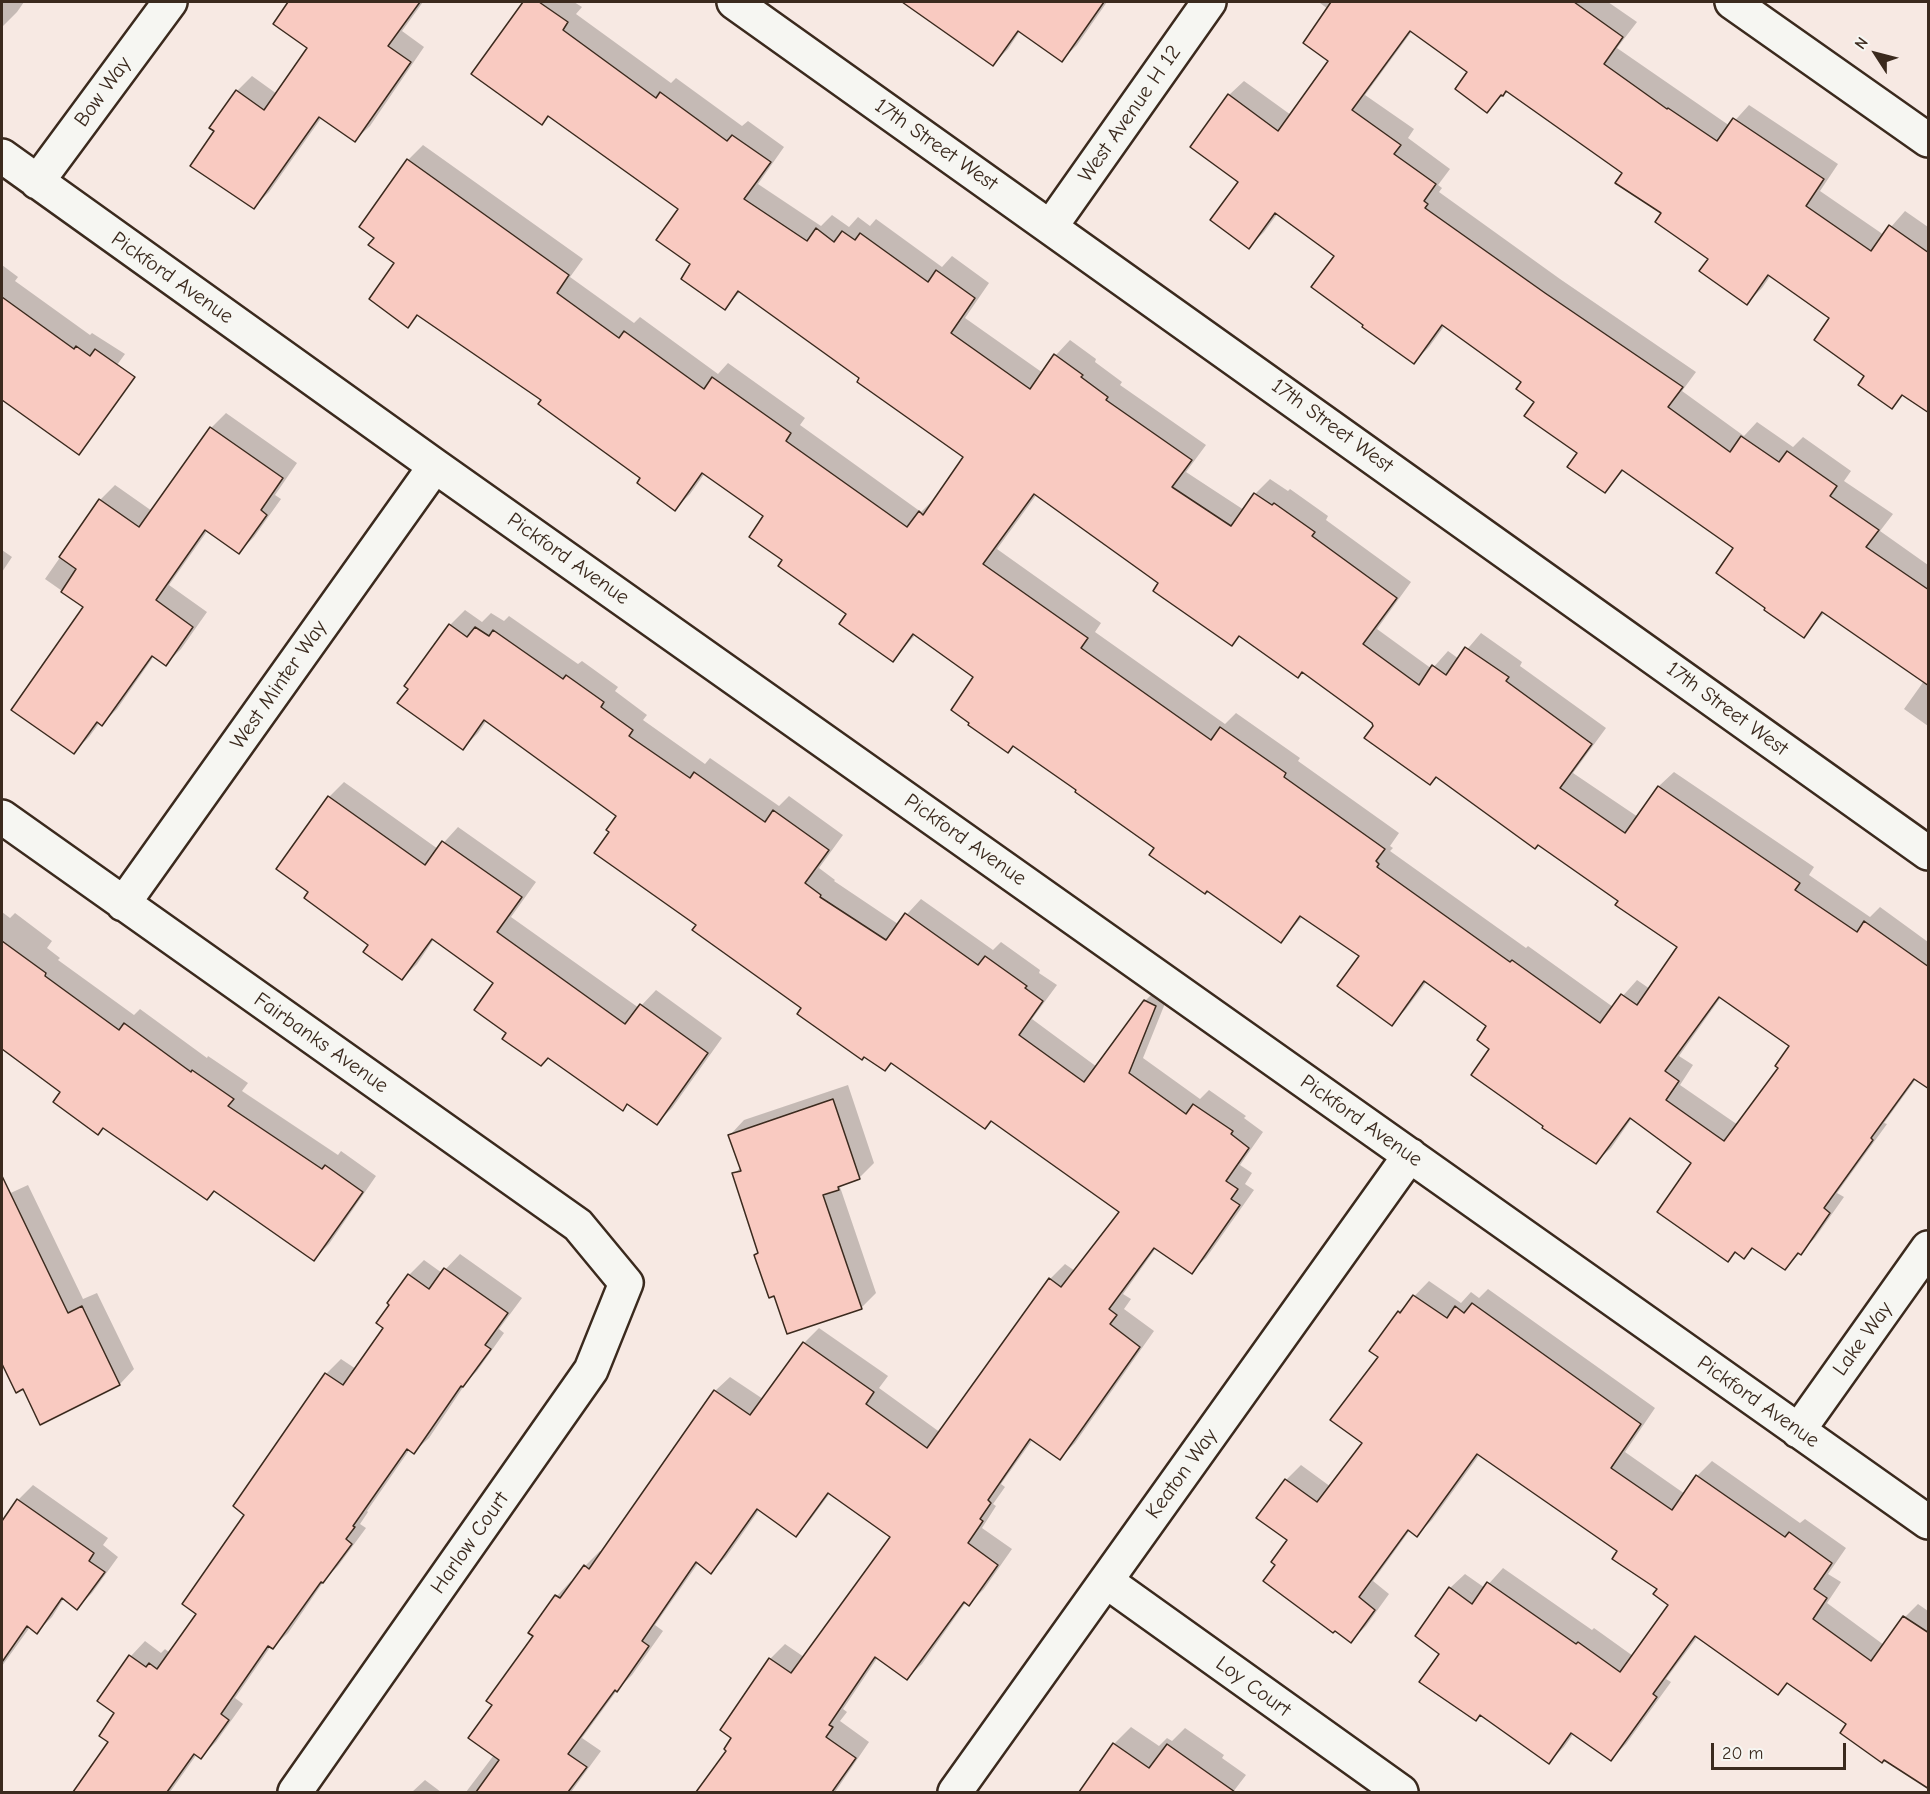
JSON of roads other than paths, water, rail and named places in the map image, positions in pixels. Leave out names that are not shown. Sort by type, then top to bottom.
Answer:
[{"type":"street","name":"Bow Way","points":[[37,182],[170,2]]},
{"type":"street","name":"17th Street West","points":[[734,2],[1929,852]]},
{"type":"street","name":"West Avenue H 12","points":[[1051,226],[1209,2]]},
{"type":"street","points":[[1732,2],[1929,140]]},
{"type":"street","name":"Pickford Avenue","points":[[2,156],[435,466],[1929,1522]]},
{"type":"street","name":"West Minter Way","points":[[123,904],[435,466]]},
{"type":"street","name":"Fairbanks Avenue","points":[[2,817],[578,1225],[626,1283]]},
{"type":"street","name":"Keaton Way","points":[[955,1792],[1410,1155]]},
{"type":"street","name":"Lake Way","points":[[1798,1431],[1929,1248]]},
{"type":"street","name":"Harlow Court","points":[[295,1792],[591,1370],[626,1283]]},
{"type":"street","name":"Loy Court","points":[[1106,1581],[1401,1792]]}]
